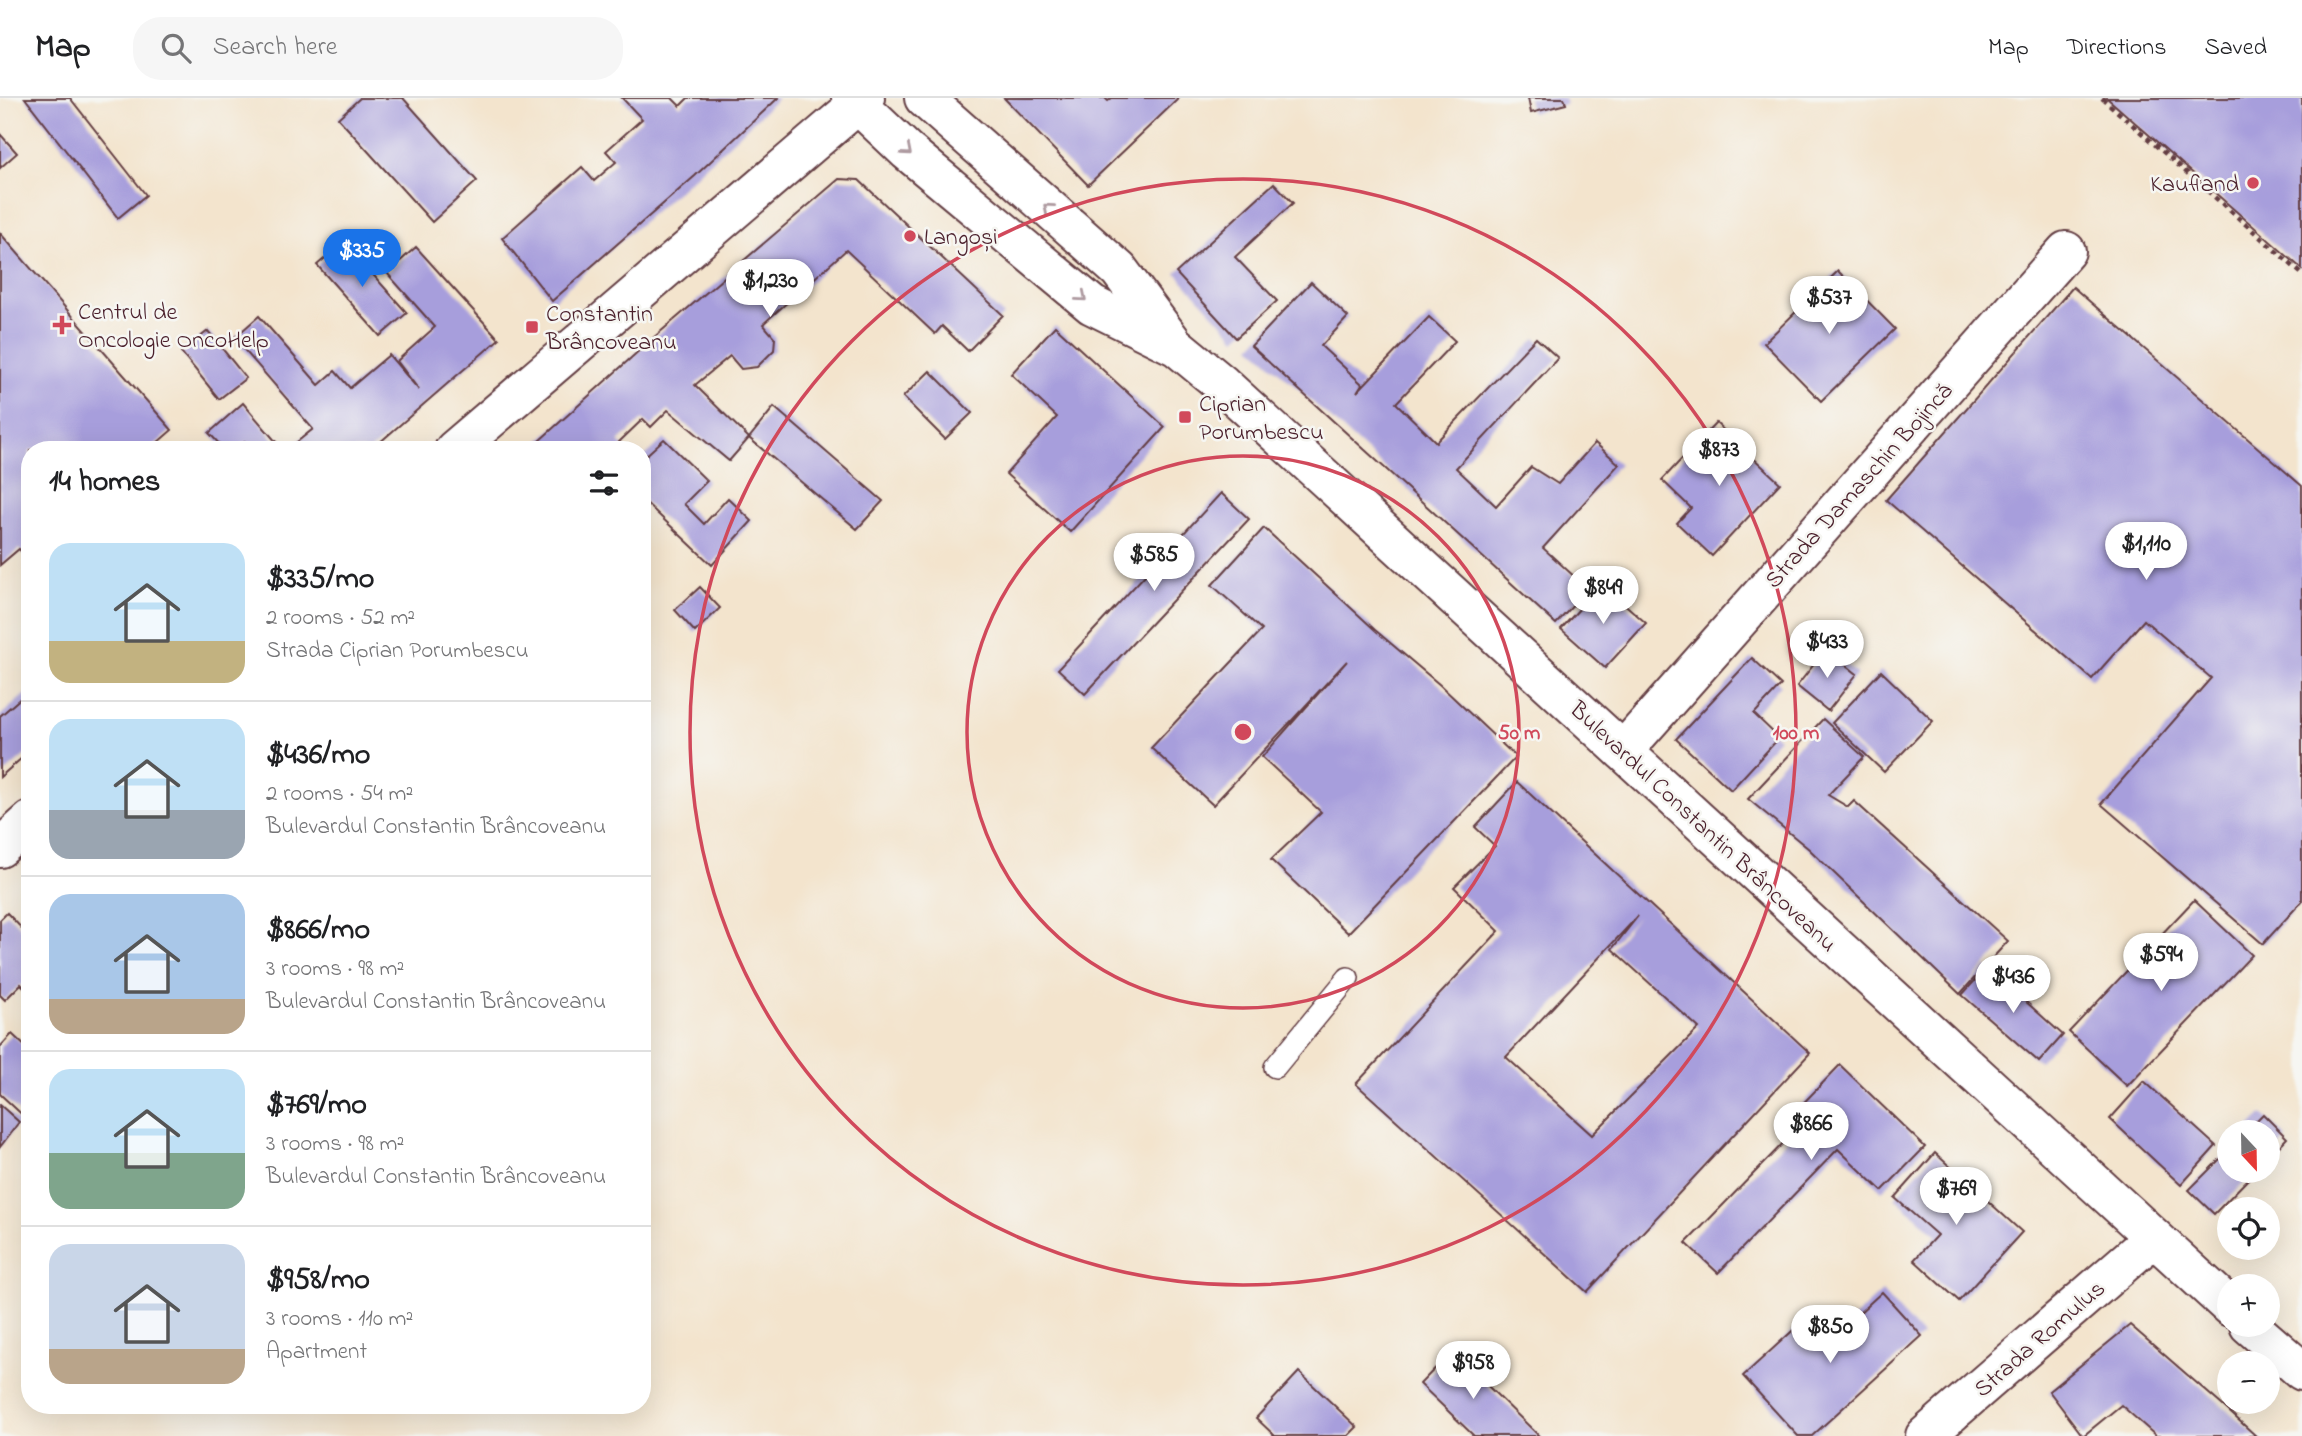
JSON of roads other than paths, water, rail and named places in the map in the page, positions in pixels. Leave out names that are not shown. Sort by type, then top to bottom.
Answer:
[{"type":"main road","name":"Bulevardul Constantin Brâncoveanu","points":[[924,98],[1119,270],[1177,347]]},
{"type":"main road","name":"Bulevardul Constantin Brâncoveanu","points":[[858,100],[906,151],[1092,305],[1177,347],[1233,393],[2152,1239],[2217,1296]]},
{"type":"main road","points":[[464,441],[858,100]]},
{"type":"main road","name":"Strada Damaschin Bojincă","points":[[1623,751],[2066,251]]},
{"type":"main road","points":[[0,848],[21,829]]},
{"type":"main road","name":"Strada Romulus","points":[[1925,1436],[2152,1239]]},
{"type":"main road","points":[[2263,1337],[2302,1371]]},
{"type":"lane","points":[[1275,1067],[1348,978]]},
{"type":"place","name":"Kaufland","points":[[2253,183]]},
{"type":"place","name":"Langoși","points":[[910,236]]},
{"type":"place","name":"Centrul de Oncologie OncoHelp","points":[[62,325]]},
{"type":"place","name":"Constantin Brâncoveanu","points":[[532,327]]},
{"type":"place","name":"Ciprian Porumbescu","points":[[1185,417]]}]
